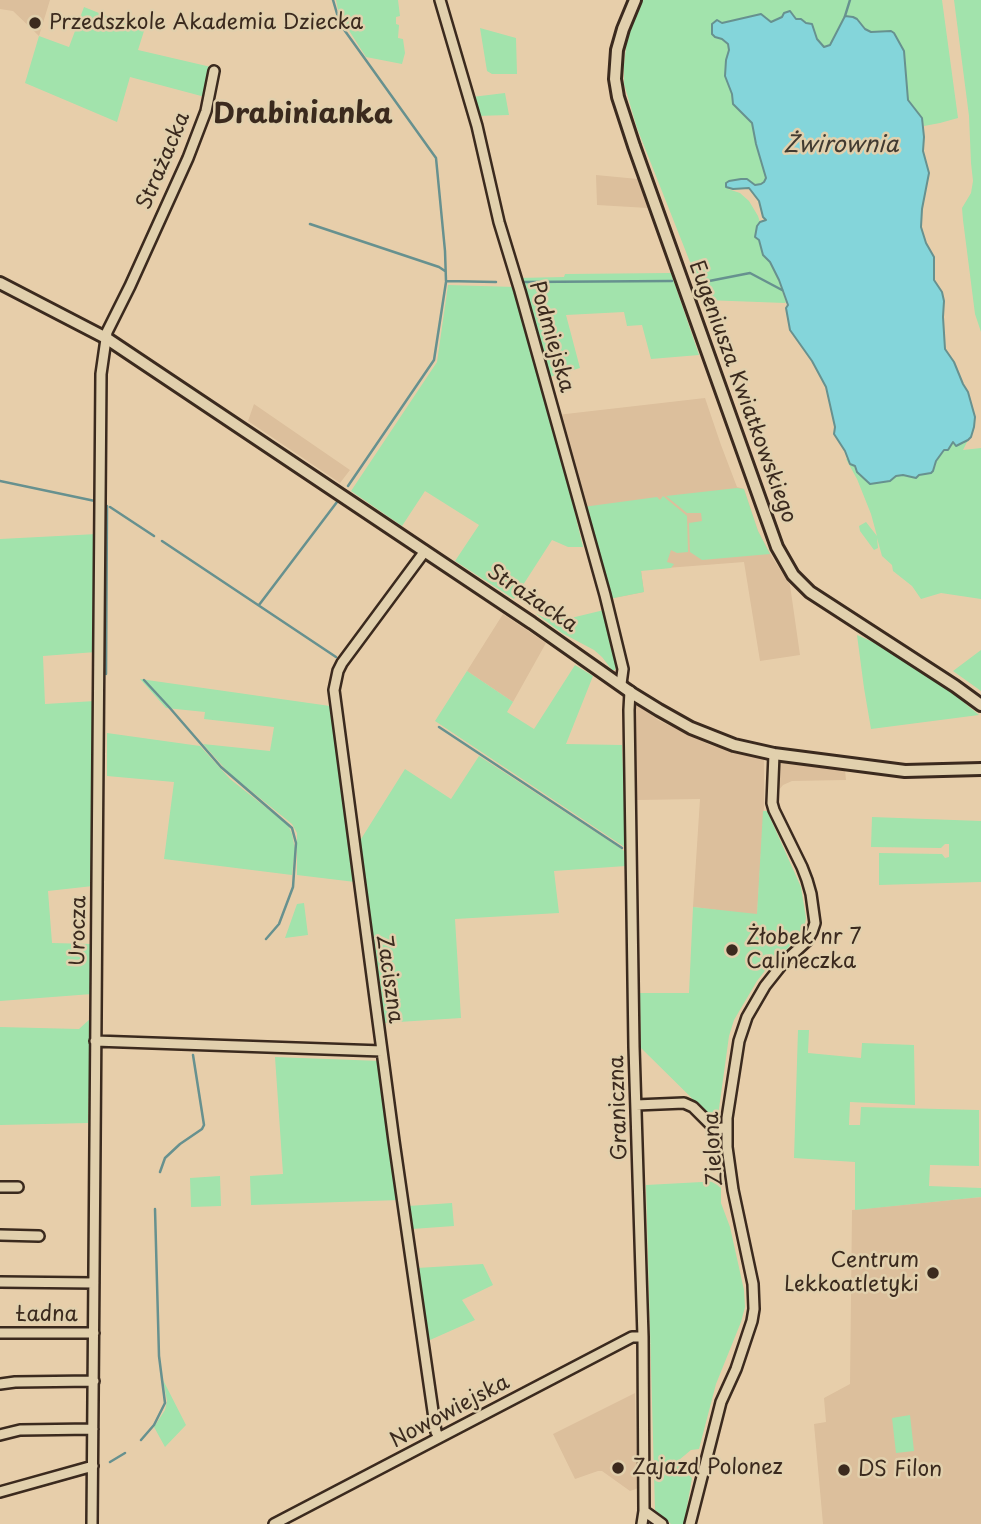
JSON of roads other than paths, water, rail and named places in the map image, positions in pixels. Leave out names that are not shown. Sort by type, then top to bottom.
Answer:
[{"type":"street","name":"Podmiejska","points":[[440,0],[477,126],[499,222],[605,595],[623,670],[621,684]]},
{"type":"street","name":"Eugeniusza Kwiatkowskiego","points":[[635,0],[617,50],[615,79],[618,97],[769,528],[783,559],[793,575],[810,592],[981,705]]},
{"type":"street","name":"Strażacka","points":[[106,338],[188,159],[206,111],[214,71]]},
{"type":"street","name":"Strażacka","points":[[0,283],[106,338],[630,691],[699,732],[734,745],[774,754],[905,771],[981,768]]},
{"type":"street","name":"Urocza","points":[[92,1524],[101,374],[106,338]]},
{"type":"street","name":"Zaciszna","points":[[425,551],[342,663],[334,690],[382,1051],[436,1432],[439,1437]]},
{"type":"street","name":"Graniczna","points":[[630,691],[636,1105],[643,1337],[642,1524]]},
{"type":"street","name":"Zielona","points":[[690,1524],[721,1402],[736,1369],[754,1309],[753,1284],[730,1173],[727,1127],[739,1041],[747,1017],[776,970],[807,941],[815,923],[811,894],[802,867],[772,803],[774,754]]},
{"type":"street","points":[[95,1041],[382,1051]]},
{"type":"street","points":[[636,1105],[684,1103],[693,1107],[712,1126],[718,1129],[727,1127]]},
{"type":"street","points":[[0,1187],[18,1187]]},
{"type":"street","points":[[0,1235],[39,1236]]},
{"type":"street","points":[[0,1282],[94,1283]]},
{"type":"street","name":"Ładna","points":[[0,1333],[94,1333]]},
{"type":"street","name":"Nowowiejska","points":[[279,1523],[632,1337],[643,1337]]},
{"type":"street","points":[[0,1384],[15,1381],[93,1381]]},
{"type":"street","points":[[0,1435],[20,1430],[93,1429]]},
{"type":"street","points":[[0,1492],[93,1466]]},
{"type":"street","points":[[644,1511],[662,1524]]},
{"type":"water","name":"Żwirownia","points":[[790,11],[796,19],[812,24],[817,39],[824,47],[830,45],[845,16],[857,19],[871,32],[891,31],[904,51],[908,100],[922,118],[923,151],[929,173],[921,227],[934,257],[934,280],[944,301],[945,349],[968,392],[975,417],[971,437],[956,446],[953,442],[936,461],[931,473],[916,478],[903,475],[890,481],[870,484],[857,472],[855,466],[850,464],[834,434],[835,427],[826,387],[790,330],[786,308],[788,305],[779,280],[755,237],[757,226],[766,220],[759,201],[749,188],[726,187],[729,181],[747,179],[755,185],[761,184],[766,178],[752,123],[733,104],[725,76],[728,44],[712,34],[712,24],[717,20],[722,23],[761,14],[771,22]]},
{"type":"waterway","points":[[333,0],[340,24],[436,158],[446,281],[496,282]]},
{"type":"waterway","points":[[845,16],[850,0]]},
{"type":"waterway","points":[[310,224],[445,271]]},
{"type":"waterway","points":[[699,283],[750,273],[782,290]]},
{"type":"waterway","points":[[523,282],[672,281]]},
{"type":"waterway","points":[[348,486],[434,360],[446,282]]},
{"type":"waterway","points":[[0,481],[95,501]]},
{"type":"waterway","points":[[259,605],[337,502]]},
{"type":"waterway","points":[[106,674],[107,506]]},
{"type":"waterway","points":[[110,507],[154,536]]},
{"type":"waterway","points":[[162,541],[336,657]]},
{"type":"waterway","points":[[144,680],[221,767],[292,828],[296,843],[293,887],[279,924],[266,939]]},
{"type":"waterway","points":[[439,727],[622,848]]},
{"type":"waterway","points":[[160,1172],[165,1158],[204,1125],[193,1055]]},
{"type":"waterway","points":[[141,1440],[154,1425],[165,1403],[159,1356],[155,1209]]},
{"type":"waterway","points":[[110,1462],[125,1453]]},
{"type":"waterway","points":[[41,1486],[87,1473]]},
{"type":"place","name":"Przedszkole Akademia Dziecka","points":[[35,23]]},
{"type":"place","name":"Żłobek nr 7 Calineczka","points":[[732,950]]},
{"type":"place","name":"Centrum Lekkoatletyki","points":[[933,1273]]},
{"type":"place","name":"Zajazd Polonez","points":[[618,1468]]},
{"type":"place","name":"DS Filon","points":[[844,1470]]},
{"type":"district","name":"Drabinianka","points":[[303,115]]}]
